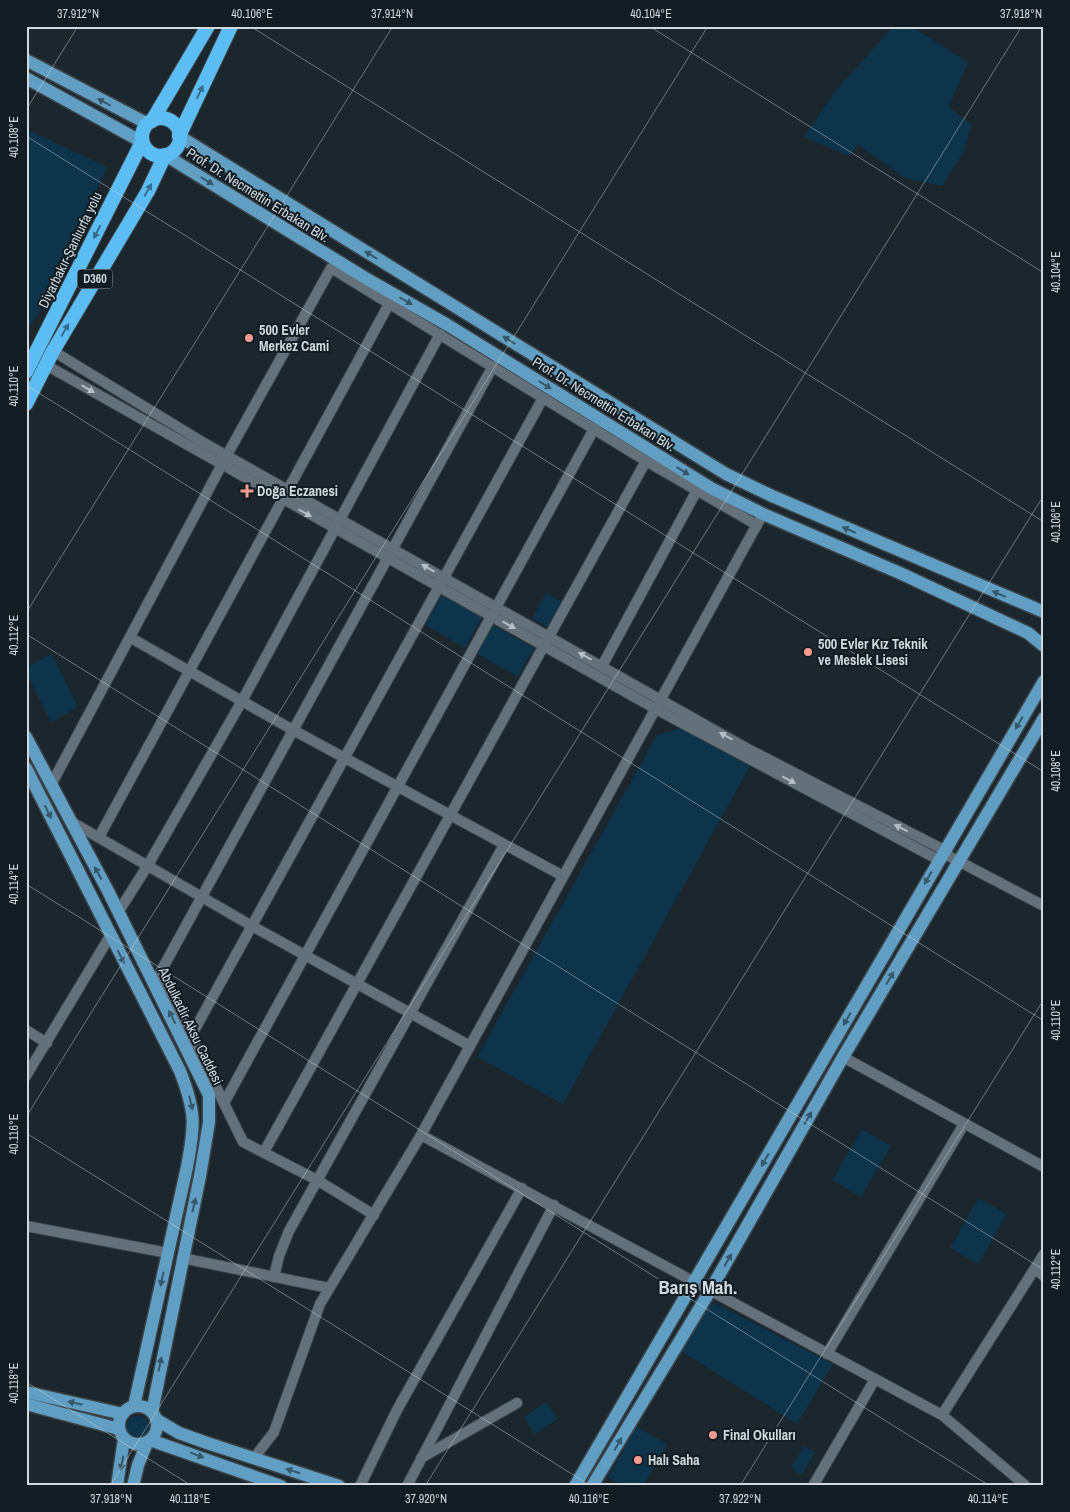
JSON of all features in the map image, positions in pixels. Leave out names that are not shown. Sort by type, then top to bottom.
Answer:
[{"type":"highway","name":"D360","points":[[142,142],[143,132],[208,26]]},
{"type":"highway","name":"D360","points":[[26,404],[53,351],[148,191],[165,156],[176,148],[179,136],[231,26]]},
{"type":"highway","points":[[150,122],[162,118],[172,122],[179,136]]},
{"type":"highway","points":[[142,142],[148,152],[154,155],[165,156]]},
{"type":"highway","name":"Diyarbakır-Şanlıurfa yolu","points":[[26,372],[142,142]]},
{"type":"main road","points":[[26,60],[150,122]]},
{"type":"main road","points":[[26,78],[142,142]]},
{"type":"main road","name":"Prof. Dr. Necmettin Erbakan Blv.","points":[[179,136],[726,474],[781,500],[1044,612]]},
{"type":"main road","name":"Prof. Dr. Necmettin Erbakan Blv.","points":[[165,156],[367,279],[446,324],[760,520],[902,574],[1028,633],[1044,646]]},
{"type":"main road","points":[[575,1486],[1044,681]]},
{"type":"main road","points":[[592,1486],[710,1291],[843,1057],[1044,718]]},
{"type":"main road","name":"Abdulkadir Aksu Caddesi","points":[[26,737],[188,1039],[205,1084],[210,1106],[210,1122],[182,1258],[154,1416]]},
{"type":"main road","points":[[26,768],[32,790],[180,1071],[190,1097],[194,1115],[194,1130],[187,1167],[134,1406]]},
{"type":"main road","points":[[26,1392],[122,1414],[134,1406],[147,1408],[154,1416],[178,1433],[339,1486]]},
{"type":"main road","points":[[26,1404],[122,1434],[135,1445],[149,1441],[170,1445],[281,1486]]},
{"type":"main road","points":[[117,1486],[122,1414]]},
{"type":"main road","points":[[133,1486],[149,1441],[156,1431],[154,1416]]},
{"type":"street","points":[[51,785],[131,638],[224,460],[331,268],[696,492],[760,520],[421,1135],[329,1288],[306,1336],[274,1432],[254,1458]]},
{"type":"street","points":[[99,837],[389,304]]},
{"type":"street","points":[[118,911],[148,865],[242,701],[339,518],[440,334]]},
{"type":"street","points":[[53,351],[282,499],[492,616],[602,666],[657,704]]},
{"type":"street","points":[[46,365],[224,460],[287,489],[497,606],[547,640],[657,704],[748,749],[942,855],[1044,906]]},
{"type":"street","points":[[374,1215],[317,1180],[243,1142],[224,1103],[188,1039],[160,972],[492,366]]},
{"type":"street","points":[[188,1039],[543,398]]},
{"type":"street","points":[[224,1103],[594,429]]},
{"type":"street","points":[[264,1152],[358,986],[450,815],[646,461]]},
{"type":"street","points":[[602,666],[696,492]]},
{"type":"street","points":[[131,638],[293,730],[345,756],[563,876]]},
{"type":"street","points":[[69,820],[358,986],[470,1046]]},
{"type":"street","points":[[274,1277],[284,1243],[317,1180],[411,1015],[504,845]]},
{"type":"street","points":[[26,1076],[110,936]]},
{"type":"street","points":[[26,1030],[47,1043]]},
{"type":"street","points":[[843,1057],[1044,1167]]},
{"type":"street","points":[[827,1354],[964,1124]]},
{"type":"street","points":[[421,1135],[942,1415],[1026,1486]]},
{"type":"street","points":[[360,1486],[397,1410],[522,1188]]},
{"type":"street","points":[[407,1486],[554,1205]]},
{"type":"street","points":[[26,1226],[168,1253]]},
{"type":"street","points":[[942,1415],[1044,1254]]},
{"type":"street","points":[[182,1258],[329,1288]]},
{"type":"street","points":[[1035,1268],[1044,1276]]},
{"type":"street","points":[[813,1486],[874,1379]]},
{"type":"street","points":[[421,1458],[518,1403]]},
{"type":"shaded area","points":[[893,26],[911,26],[968,62],[949,107],[972,125],[963,153],[942,186],[905,178],[858,145],[849,156],[804,137],[834,93]]},
{"type":"shaded area","points":[[26,129],[107,167],[54,286],[26,333]]},
{"type":"shaded area","points":[[546,593],[563,602],[549,628],[532,619]]},
{"type":"shaded area","points":[[442,595],[482,618],[465,648],[425,625]]},
{"type":"shaded area","points":[[493,625],[534,648],[518,677],[476,653]]},
{"type":"shaded area","points":[[52,654],[78,707],[51,722],[26,672],[26,667]]},
{"type":"shaded area","points":[[682,728],[751,764],[563,1104],[477,1057],[657,735]]},
{"type":"shaded area","points":[[862,1129],[891,1146],[861,1197],[832,1180]]},
{"type":"shaded area","points":[[978,1198],[1007,1214],[978,1264],[950,1248]]},
{"type":"shaded area","points":[[713,1302],[833,1364],[797,1424],[681,1351]]},
{"type":"shaded area","points":[[546,1402],[558,1419],[535,1434],[524,1417]]},
{"type":"shaded area","points":[[138,1416],[146,1419],[149,1427],[146,1435],[138,1438],[130,1435],[127,1427],[130,1419]]},
{"type":"shaded area","name":"Halı Saha","points":[[637,1427],[667,1444],[643,1486],[623,1486],[608,1477]]},
{"type":"shaded area","points":[[804,1446],[815,1453],[801,1475],[791,1468]]},
{"type":"place","name":"500 Evler Merkez Cami","points":[[249,338]]},
{"type":"place","name":"Doğa Eczanesi","points":[[247,491]]},
{"type":"place","name":"500 Evler Kız Teknik ve Meslek Lisesi","points":[[808,652]]},
{"type":"place","name":"Final Okulları","points":[[713,1435]]},
{"type":"place","name":"Halı Saha","points":[[638,1460]]},
{"type":"district","name":"Barış Mah.","points":[[698,1287]]}]
